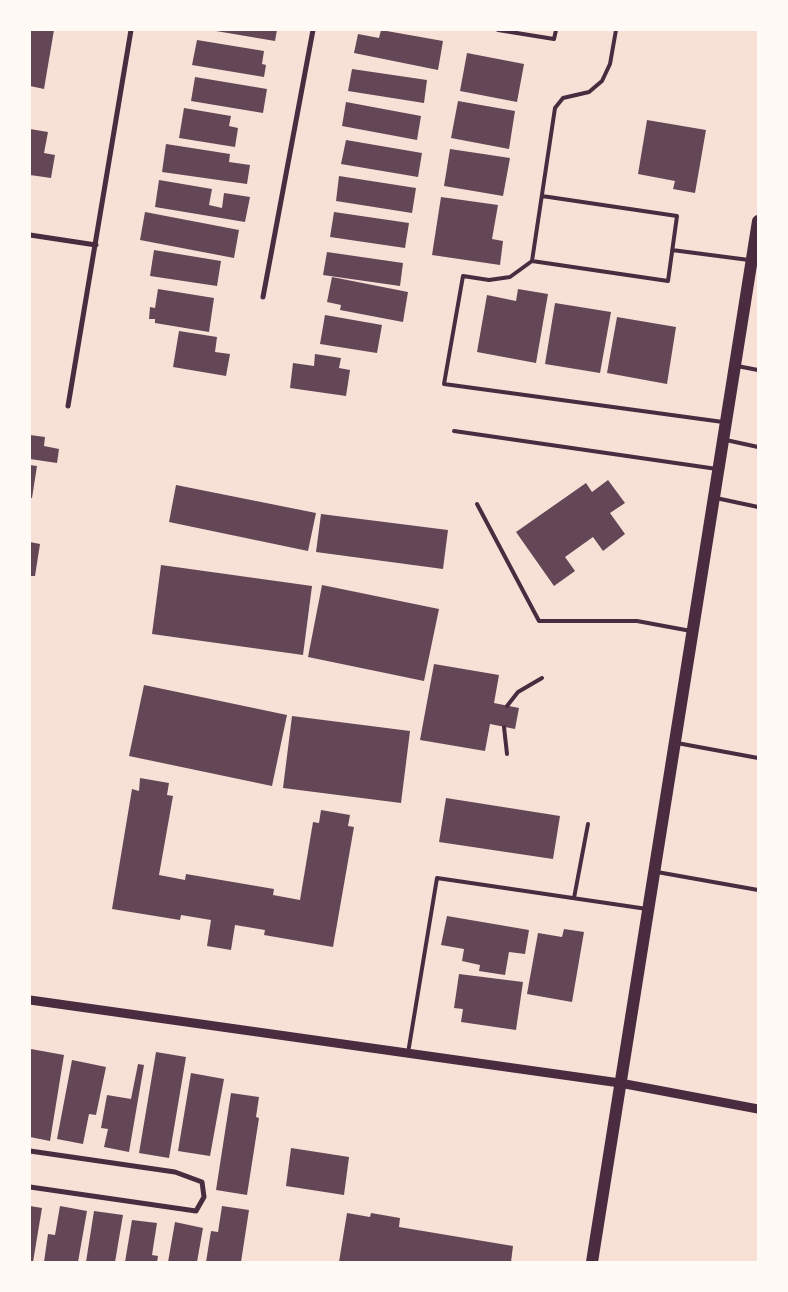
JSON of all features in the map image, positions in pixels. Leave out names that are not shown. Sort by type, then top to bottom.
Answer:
[{"type":"main road","points":[[592,1262],[758,221]]},
{"type":"street","points":[[68,406],[131,30]]},
{"type":"street","points":[[263,297],[313,30]]},
{"type":"street","points":[[30,235],[96,245]]},
{"type":"street","points":[[30,1000],[620,1083],[758,1109]]},
{"type":"street","points":[[30,1151],[175,1172],[202,1182],[204,1197],[196,1210],[30,1187]]},
{"type":"lane","points":[[498,30],[554,39],[556,30]]},
{"type":"lane","points":[[532,261],[555,108],[563,98],[589,92],[602,81],[610,64],[616,30]]},
{"type":"lane","points":[[542,196],[677,216],[668,281],[532,261],[510,276],[489,280],[463,276],[444,384],[726,422]]},
{"type":"lane","points":[[672,250],[752,261]]},
{"type":"lane","points":[[735,365],[758,370]]},
{"type":"lane","points":[[454,431],[718,470]]},
{"type":"lane","points":[[723,440],[758,447]]},
{"type":"lane","points":[[714,497],[758,507]]},
{"type":"lane","points":[[477,504],[539,621],[637,621],[692,631]]},
{"type":"lane","points":[[507,706],[518,692],[542,678]]},
{"type":"lane","points":[[504,727],[506,754]]},
{"type":"lane","points":[[675,743],[758,758]]},
{"type":"lane","points":[[574,898],[588,824]]},
{"type":"lane","points":[[654,872],[758,890]]},
{"type":"lane","points":[[408,1053],[437,878],[648,909]]},
{"type":"building","points":[[30,30],[54,30],[44,89],[30,86]]},
{"type":"building","points":[[210,30],[277,30],[275,41]]},
{"type":"building","points":[[381,30],[443,41],[438,70],[354,53],[358,34],[379,38]]},
{"type":"building","points":[[197,40],[264,51],[262,64],[266,65],[264,77],[192,65]]},
{"type":"building","points":[[467,53],[524,64],[517,102],[460,91]]},
{"type":"building","points":[[352,69],[427,80],[424,103],[348,91]]},
{"type":"building","points":[[195,77],[267,89],[263,113],[191,101]]},
{"type":"building","points":[[458,101],[515,111],[509,149],[451,138]]},
{"type":"building","points":[[346,102],[421,116],[417,140],[342,126]]},
{"type":"building","points":[[184,108],[231,116],[229,126],[238,128],[235,147],[179,138]]},
{"type":"building","points":[[647,120],[706,130],[695,193],[673,189],[675,181],[638,174]]},
{"type":"building","points":[[30,129],[48,132],[44,153],[55,155],[51,178],[30,175]]},
{"type":"building","points":[[346,140],[422,153],[418,177],[341,164]]},
{"type":"building","points":[[166,144],[230,154],[229,162],[250,165],[247,184],[162,172]]},
{"type":"building","points":[[450,149],[510,158],[503,196],[444,186]]},
{"type":"building","points":[[339,176],[416,188],[412,213],[336,201]]},
{"type":"building","points":[[159,180],[212,189],[209,205],[222,208],[224,193],[250,197],[245,222],[155,207]]},
{"type":"building","points":[[441,197],[498,205],[492,239],[503,241],[500,265],[432,255]]},
{"type":"building","points":[[145,212],[239,230],[234,258],[140,240]]},
{"type":"building","points":[[334,212],[409,223],[405,248],[330,237]]},
{"type":"building","points":[[154,250],[221,261],[217,286],[150,276]]},
{"type":"building","points":[[327,252],[403,263],[400,286],[323,275]]},
{"type":"building","points":[[332,277],[408,292],[403,322],[340,310],[341,305],[327,302]]},
{"type":"building","points":[[158,289],[214,298],[209,332],[155,323],[155,319],[149,319],[150,307],[155,308]]},
{"type":"building","points":[[518,289],[548,294],[536,363],[477,352],[487,295],[516,301]]},
{"type":"building","points":[[555,303],[611,312],[600,373],[545,364]]},
{"type":"building","points":[[325,315],[382,325],[377,353],[320,344]]},
{"type":"building","points":[[617,317],[676,327],[667,384],[607,373]]},
{"type":"building","points":[[179,331],[217,337],[215,352],[230,354],[226,376],[173,367]]},
{"type":"building","points":[[315,354],[341,358],[339,368],[350,370],[346,396],[290,388],[293,363],[314,366]]},
{"type":"building","points":[[30,435],[45,437],[44,446],[59,449],[57,463],[30,459]]},
{"type":"building","points":[[30,465],[37,466],[32,498],[30,498]]},
{"type":"building","points":[[608,480],[625,503],[610,513],[625,534],[603,551],[593,537],[565,557],[575,571],[554,586],[516,532],[586,483],[592,492]]},
{"type":"building","points":[[176,485],[316,513],[308,551],[169,522]]},
{"type":"building","points":[[321,514],[448,530],[443,569],[316,552]]},
{"type":"building","points":[[30,542],[40,544],[35,576],[30,576]]},
{"type":"building","points":[[161,565],[312,586],[303,655],[152,634]]},
{"type":"building","points":[[322,585],[439,609],[424,681],[308,657]]},
{"type":"building","points":[[434,664],[499,675],[494,703],[519,708],[515,729],[490,724],[485,751],[420,740]]},
{"type":"building","points":[[144,685],[287,715],[272,786],[129,756]]},
{"type":"building","points":[[292,716],[410,731],[401,803],[283,788]]},
{"type":"building","points":[[140,778],[169,783],[167,795],[173,796],[159,875],[185,880],[186,874],[274,889],[273,895],[300,900],[313,822],[319,823],[321,810],[350,815],[348,826],[354,827],[333,947],[264,935],[265,930],[235,925],[231,950],[207,946],[211,920],[181,915],[180,920],[112,909],[132,789],[139,791]]},
{"type":"building","points":[[446,798],[560,816],[553,859],[439,842]]},
{"type":"building","points":[[447,916],[529,930],[525,954],[509,952],[505,975],[479,971],[480,965],[462,961],[464,949],[441,945]]},
{"type":"building","points":[[564,929],[584,932],[572,1002],[527,994],[538,933],[562,937]]},
{"type":"building","points":[[459,974],[523,982],[516,1030],[461,1022],[463,1009],[454,1008]]},
{"type":"building","points":[[31,1049],[64,1055],[50,1141],[30,1137]]},
{"type":"building","points":[[156,1052],[186,1057],[169,1158],[139,1153]]},
{"type":"building","points":[[72,1060],[106,1067],[96,1115],[89,1114],[83,1144],[57,1139]]},
{"type":"building","points":[[138,1064],[144,1065],[129,1152],[104,1147],[108,1129],[101,1128],[107,1095],[131,1099]]},
{"type":"building","points":[[191,1073],[224,1079],[210,1156],[178,1151]]},
{"type":"building","points":[[231,1093],[259,1097],[256,1117],[259,1118],[247,1195],[216,1190]]},
{"type":"building","points":[[291,1148],[349,1157],[344,1195],[286,1186]]},
{"type":"building","points":[[30,1206],[42,1208],[33,1262],[30,1262]]},
{"type":"building","points":[[60,1206],[87,1211],[78,1262],[44,1262],[48,1234],[55,1235]]},
{"type":"building","points":[[222,1206],[249,1210],[241,1262],[206,1262],[211,1231],[218,1232]]},
{"type":"building","points":[[94,1211],[123,1215],[115,1262],[86,1262]]},
{"type":"building","points":[[347,1213],[370,1217],[371,1213],[400,1218],[399,1227],[513,1246],[511,1262],[339,1262]]},
{"type":"building","points":[[132,1220],[157,1223],[152,1255],[158,1256],[157,1262],[125,1262]]},
{"type":"building","points":[[175,1222],[203,1228],[197,1262],[168,1262]]}]
